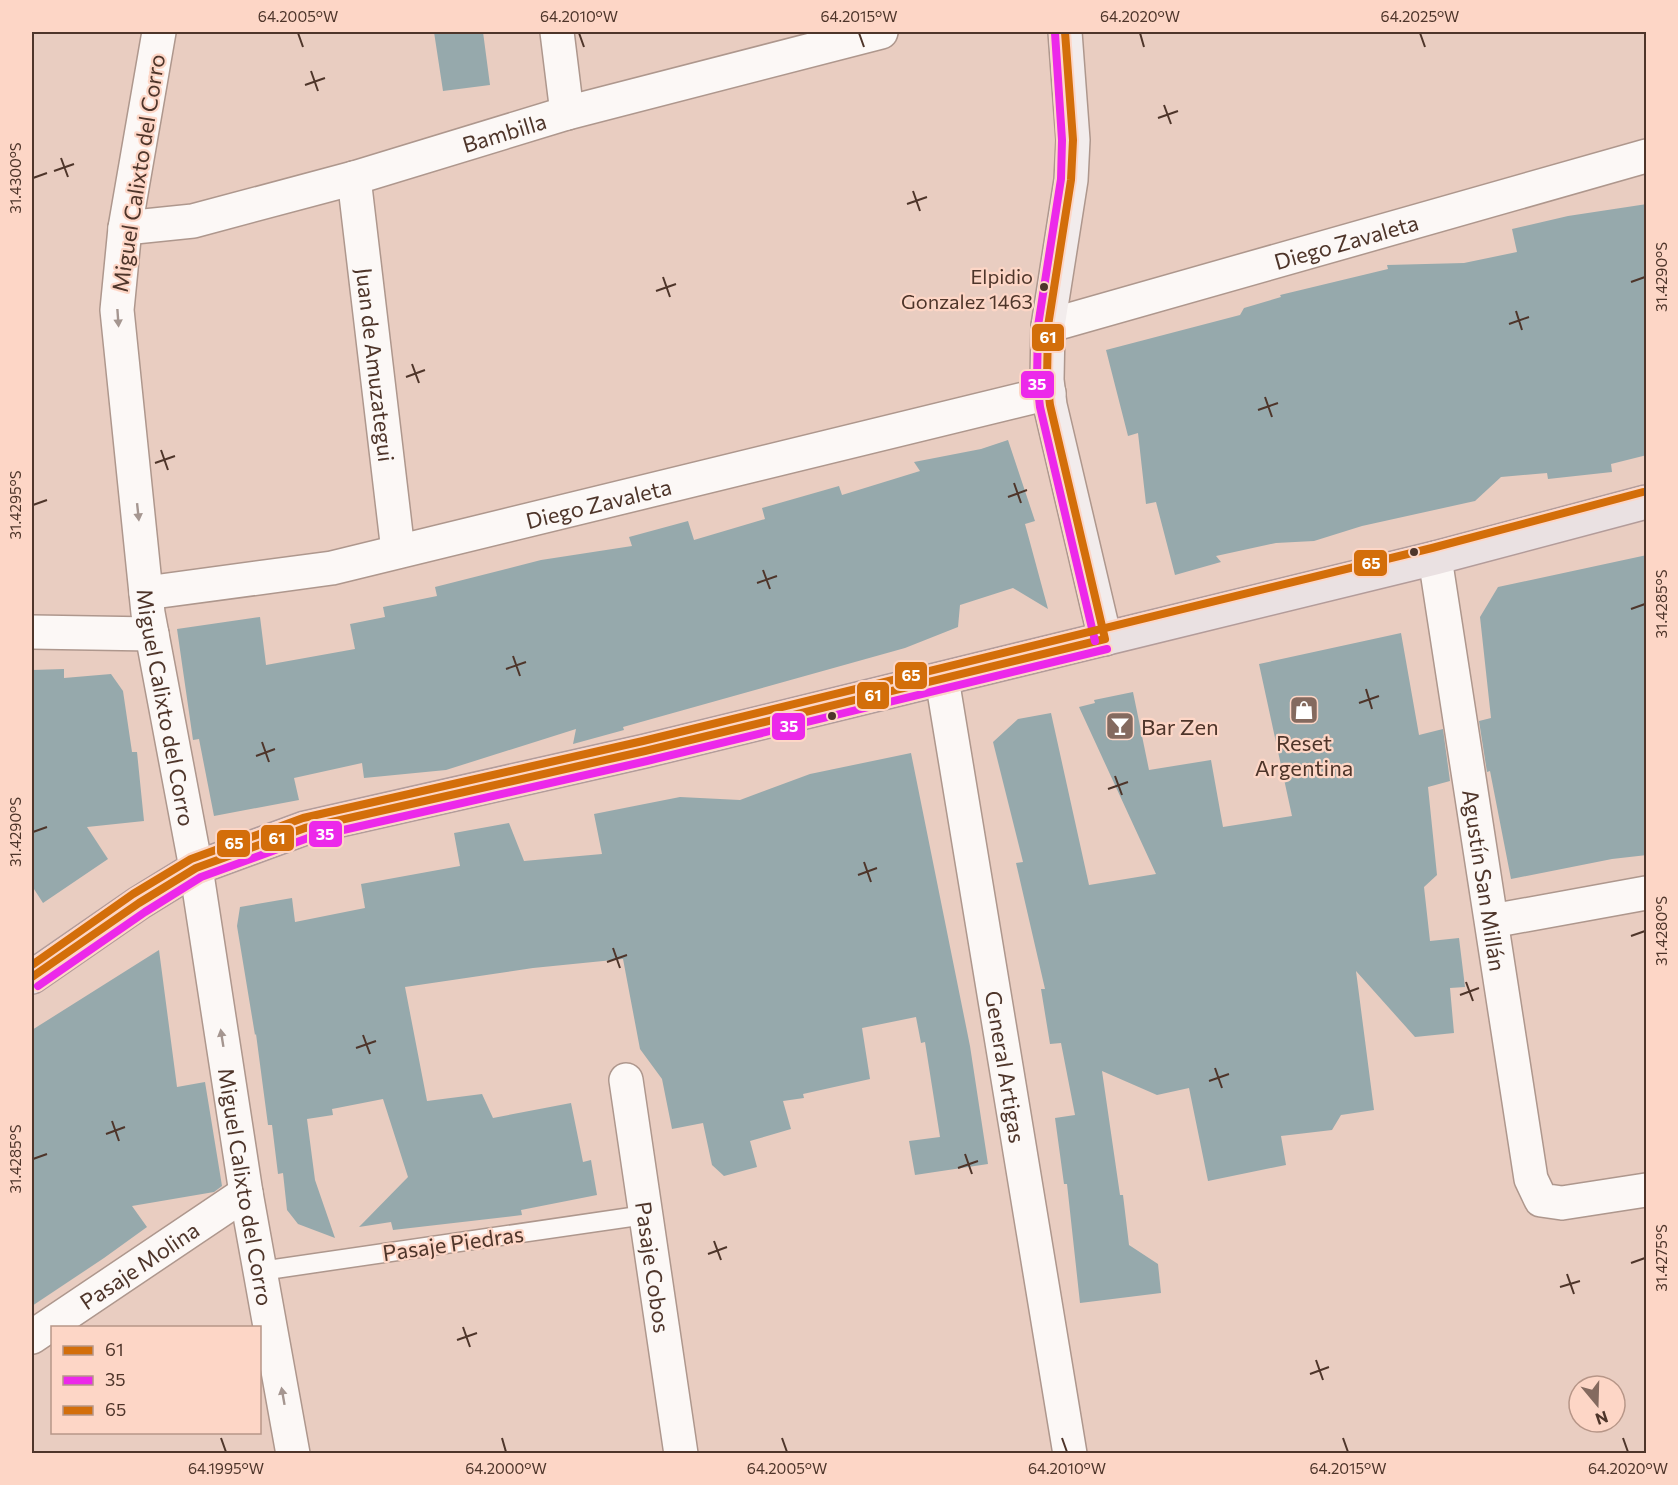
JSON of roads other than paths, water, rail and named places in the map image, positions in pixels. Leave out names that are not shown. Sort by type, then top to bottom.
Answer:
[{"type":"main road","points":[[1065,32],[1073,140],[1071,180],[1048,326],[1049,393],[1105,639]]},
{"type":"main road","points":[[32,977],[139,903],[196,868],[305,828],[645,751],[942,679],[1435,558],[1647,502]]},
{"type":"street","name":"Miguel Calixto del Corro","points":[[159,32],[125,228],[117,310],[152,634],[196,868],[246,1193],[292,1454]]},
{"type":"street","points":[[557,32],[567,114]]},
{"type":"street","name":"Bambilla","points":[[125,228],[193,221],[354,178],[567,114],[881,32]]},
{"type":"street","name":"Diego Zavaleta","points":[[1048,326],[1647,156]]},
{"type":"street","name":"Juan de Amuzategui","points":[[354,178],[398,551]]},
{"type":"street","name":"Diego Zavaleta","points":[[146,593],[332,568],[1049,393]]},
{"type":"street","name":"Agustín San Millán","points":[[1435,558],[1531,1179],[1541,1200],[1562,1203],[1647,1190]]},
{"type":"street","points":[[32,632],[152,634]]},
{"type":"street","name":"General Artigas","points":[[942,679],[1070,1454]]},
{"type":"street","points":[[1492,921],[1647,893]]},
{"type":"street","name":"Pasaje Cobos","points":[[626,1080],[681,1454]]},
{"type":"street","name":"Pasaje Molina","points":[[32,1337],[246,1193]]},
{"type":"lane","name":"Pasaje Piedras","points":[[261,1270],[645,1215]]},
{"type":"place","name":"Elpidio Gonzalez 1463","points":[[1044,287]]},
{"type":"place","name":"Reset Argentina","points":[[1304,710]]},
{"type":"place","name":"Bar Zen","points":[[1120,726]]}]
